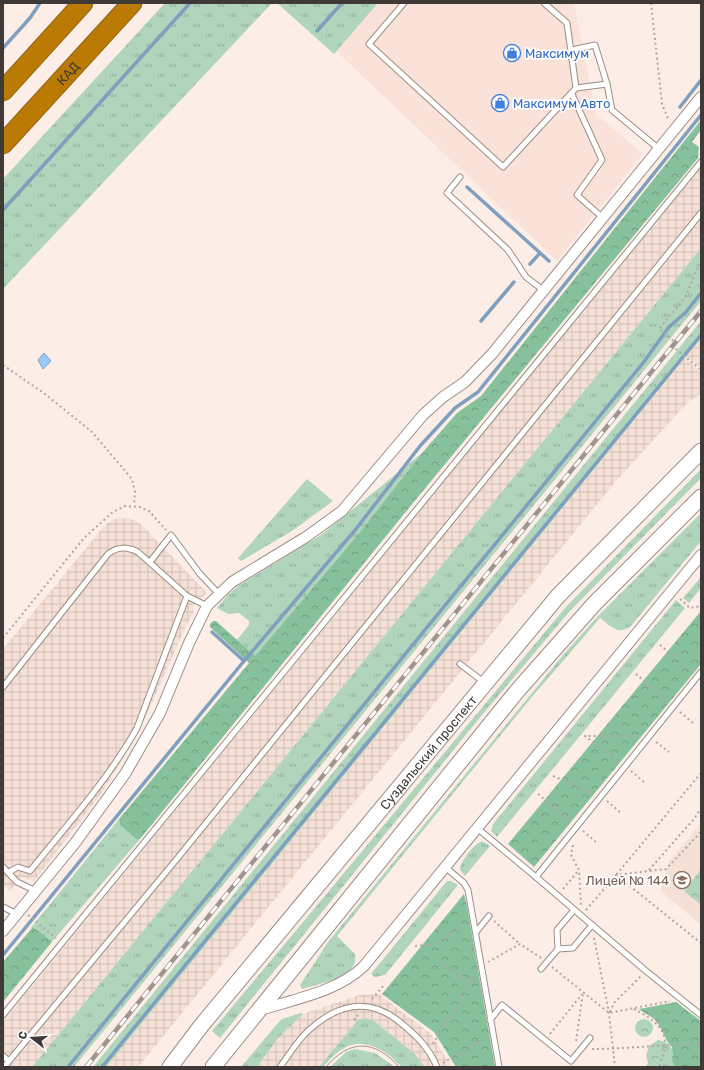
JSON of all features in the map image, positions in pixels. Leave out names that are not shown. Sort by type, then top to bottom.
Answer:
[{"type":"highway","points":[[3,91],[83,3]]},
{"type":"highway","name":"КАД","points":[[3,144],[132,3]]},
{"type":"main road","name":"Суздальский проспект","points":[[170,1067],[201,1026],[558,596],[701,451]]},
{"type":"main road","points":[[213,1067],[518,690],[595,603],[701,497]]},
{"type":"street","points":[[3,931],[75,843],[125,774],[160,713],[188,643],[207,606],[218,593],[232,582],[306,537],[342,510],[423,416],[443,397],[465,382],[486,360],[701,96]]},
{"type":"street","points":[[260,1010],[340,984],[353,976],[373,956],[701,555]]},
{"type":"lane","points":[[404,3],[369,44],[503,167],[576,88],[572,50],[567,23],[544,3]]},
{"type":"lane","points":[[572,50],[595,45],[607,84],[612,110],[659,149]]},
{"type":"lane","points":[[576,88],[607,84]]},
{"type":"lane","points":[[572,94],[602,160],[577,195],[602,218]]},
{"type":"lane","points":[[3,1015],[701,162]]},
{"type":"lane","points":[[460,177],[447,192],[508,250],[526,277],[543,290]]},
{"type":"lane","points":[[4,1067],[191,842],[701,213]]},
{"type":"lane","points":[[150,562],[170,536],[200,574],[218,593]]},
{"type":"lane","points":[[3,687],[108,554],[115,549],[131,549],[150,562],[187,596],[207,606]]},
{"type":"lane","points":[[9,872],[18,867],[30,871],[86,801],[128,744],[137,728],[187,596]]},
{"type":"lane","points":[[460,664],[485,683]]},
{"type":"lane","points":[[536,877],[699,674]]},
{"type":"lane","points":[[477,828],[646,971],[701,1015]]},
{"type":"lane","points":[[3,867],[17,882],[36,891]]},
{"type":"lane","points":[[445,867],[464,883],[468,890],[492,1034],[499,1067]]},
{"type":"lane","points":[[3,907],[17,914]]},
{"type":"lane","points":[[541,969],[558,948],[557,930],[574,910]]},
{"type":"lane","points":[[476,932],[489,916]]},
{"type":"lane","points":[[558,948],[573,948],[592,925]]},
{"type":"lane","points":[[280,1067],[307,1031],[336,1011],[367,1005],[381,1009],[391,1015],[419,1038],[429,1050],[437,1067]]},
{"type":"lane","points":[[490,1020],[502,1005],[570,1061],[590,1038]]},
{"type":"lane","points":[[3,1056],[9,1061]]},
{"type":"path","points":[[651,3],[662,104],[672,132]]},
{"type":"path","points":[[701,264],[697,269],[685,298],[659,329],[672,339],[676,349],[701,370]]},
{"type":"path","points":[[3,365],[45,394],[92,432],[132,479],[135,492],[134,505]]},
{"type":"path","points":[[3,638],[84,538],[113,512],[125,506],[134,505],[149,511],[170,536]]},
{"type":"path","points":[[684,594],[680,599],[690,608],[701,606]]},
{"type":"path","points":[[660,645],[699,674]]},
{"type":"path","points":[[636,674],[693,723]]},
{"type":"path","points":[[644,782],[585,736],[649,736],[668,752]]},
{"type":"path","points":[[582,916],[701,773]]},
{"type":"path","points":[[553,776],[601,796],[620,812]]},
{"type":"path","points":[[538,794],[596,842]]},
{"type":"path","points":[[648,871],[701,808]]},
{"type":"path","points":[[616,875],[666,869],[701,832]]},
{"type":"path","points":[[569,836],[573,842],[571,855],[578,870],[582,916]]},
{"type":"path","points":[[558,896],[578,870]]},
{"type":"path","points":[[616,875],[701,944]]},
{"type":"path","points":[[28,915],[62,943]]},
{"type":"path","points":[[489,916],[520,944],[547,963],[610,1013],[681,999]]},
{"type":"path","points":[[415,946],[436,944],[474,919]]},
{"type":"path","points":[[592,925],[610,1013],[615,1067]]},
{"type":"path","points":[[429,1050],[481,966],[520,944]]},
{"type":"path","points":[[440,963],[471,982]]},
{"type":"path","points":[[610,1013],[614,1003],[646,971]]},
{"type":"path","points":[[545,1040],[583,993]]},
{"type":"path","points":[[583,993],[576,1044],[579,1049],[614,1049],[666,1044],[701,1044]]},
{"type":"path","points":[[633,1008],[653,1020],[659,1028],[666,1044],[659,1067]]},
{"type":"path","points":[[437,1067],[492,1034]]},
{"type":"shaded area","points":[[378,3],[574,3],[596,114],[643,154],[557,261],[336,51]]},
{"type":"shaded area","points":[[701,166],[701,248],[32,1067],[3,1067],[3,1022]]},
{"type":"shaded area","points":[[701,338],[701,368],[686,356]]},
{"type":"shaded area","points":[[685,358],[701,372],[701,394],[688,402],[616,481],[138,1067],[106,1067]]},
{"type":"shaded area","points":[[124,518],[134,520],[142,525],[207,593],[193,606],[194,613],[187,624],[139,732],[101,794],[34,881],[21,877],[10,891],[3,885],[3,649],[105,525],[114,519]]},
{"type":"shaded area","name":"Лицей № 144","points":[[701,823],[701,925],[661,891],[668,863]]},
{"type":"shaded area","points":[[379,994],[431,1034],[452,1067],[425,1067],[414,1053],[373,1020],[366,1018],[358,1020],[319,1067],[257,1067],[279,1037],[303,1014],[360,995]]},
{"type":"green space","points":[[165,3],[272,3],[3,289],[3,179]]},
{"type":"green space","points":[[277,3],[378,3],[334,54]]},
{"type":"green space","points":[[701,120],[701,130],[692,142],[699,147],[698,158],[413,503],[140,839],[136,839],[120,825],[119,819],[249,663],[210,627],[210,624],[213,621],[216,621],[255,656],[360,532],[422,453],[457,413],[481,396]]},
{"type":"green space","points":[[701,248],[701,301],[74,1067],[32,1067]]},
{"type":"green space","points":[[701,321],[701,338],[106,1067],[93,1067]]},
{"type":"green space","points":[[422,453],[360,532],[255,656],[237,640],[249,625],[249,621],[239,613],[228,614],[217,608],[228,595],[238,586],[321,535]]},
{"type":"green space","points":[[701,469],[701,478],[569,612],[477,721],[220,1038],[212,1031],[565,608]]},
{"type":"green space","points":[[307,479],[333,501],[292,531],[241,561],[238,558]]},
{"type":"green space","points":[[701,513],[701,541],[631,626],[626,629],[618,630],[611,627],[600,618],[531,698],[337,936],[355,954],[355,962],[351,969],[345,974],[328,982],[302,989],[300,985],[328,942],[564,654],[598,616]]},
{"type":"green space","points":[[701,577],[701,588],[689,603],[683,598]]},
{"type":"green space","points":[[676,600],[685,608],[497,837],[491,831],[493,824]]},
{"type":"green space","points":[[701,611],[701,664],[534,867],[508,844]]},
{"type":"green space","points":[[119,819],[120,825],[136,839],[140,839],[51,943],[52,941],[33,927],[30,929]]},
{"type":"green space","points":[[482,841],[490,846],[465,876],[460,870],[462,862],[472,849]]},
{"type":"green space","points":[[701,869],[701,905],[684,891]]},
{"type":"green space","points":[[447,881],[451,881],[458,885],[385,975],[375,977],[371,974]]},
{"type":"green space","points":[[464,894],[495,1067],[456,1067],[434,1032],[382,994]]},
{"type":"green space","points":[[33,927],[52,941],[3,1002],[3,962]]},
{"type":"green space","points":[[676,1002],[701,1021],[701,1067],[675,1067],[672,1062],[672,1047],[667,1041],[658,1023],[639,1009]]},
{"type":"green space","points":[[301,1013],[303,1014],[279,1037],[257,1067],[241,1067],[282,1019]]},
{"type":"green space","points":[[366,1018],[373,1020],[414,1053],[425,1067],[405,1068],[379,1049],[370,1045],[353,1044],[338,1052],[323,1067],[319,1067],[358,1020]]},
{"type":"green space","points":[[644,1019],[650,1022],[653,1028],[650,1034],[644,1037],[638,1034],[635,1028],[638,1022]]},
{"type":"green space","points":[[658,1040],[671,1047],[673,1054],[672,1062],[675,1067],[646,1067],[648,1063],[646,1055],[649,1046]]},
{"type":"green space","points":[[355,1049],[375,1053],[395,1067],[330,1067],[346,1052]]},
{"type":"water","points":[[44,353],[51,361],[43,369],[38,360]]},
{"type":"waterway","points":[[3,48],[30,18],[40,3]]},
{"type":"waterway","points":[[3,210],[190,3]]},
{"type":"waterway","points":[[317,31],[342,3]]},
{"type":"waterway","points":[[680,107],[701,80]]},
{"type":"waterway","points":[[3,955],[244,661],[356,529],[420,446],[455,408],[478,392],[701,115]]},
{"type":"waterway","points":[[467,187],[549,261]]},
{"type":"waterway","points":[[530,264],[540,253]]},
{"type":"waterway","points":[[481,321],[514,282]]},
{"type":"waterway","points":[[68,1067],[643,363],[669,327],[686,312],[701,293]]},
{"type":"waterway","points":[[102,1067],[701,335]]},
{"type":"waterway","points":[[212,632],[244,661]]},
{"type":"tram line","points":[[326,1067],[344,1051],[353,1047],[362,1046],[371,1047],[381,1051],[399,1067]]},
{"type":"railway","points":[[86,1067],[701,311]]},
{"type":"place","name":"Максимум","points":[[512,53]]},
{"type":"place","name":"Максимум Авто","points":[[500,103]]},
{"type":"place","name":"Лицей № 144","points":[[682,880]]}]
